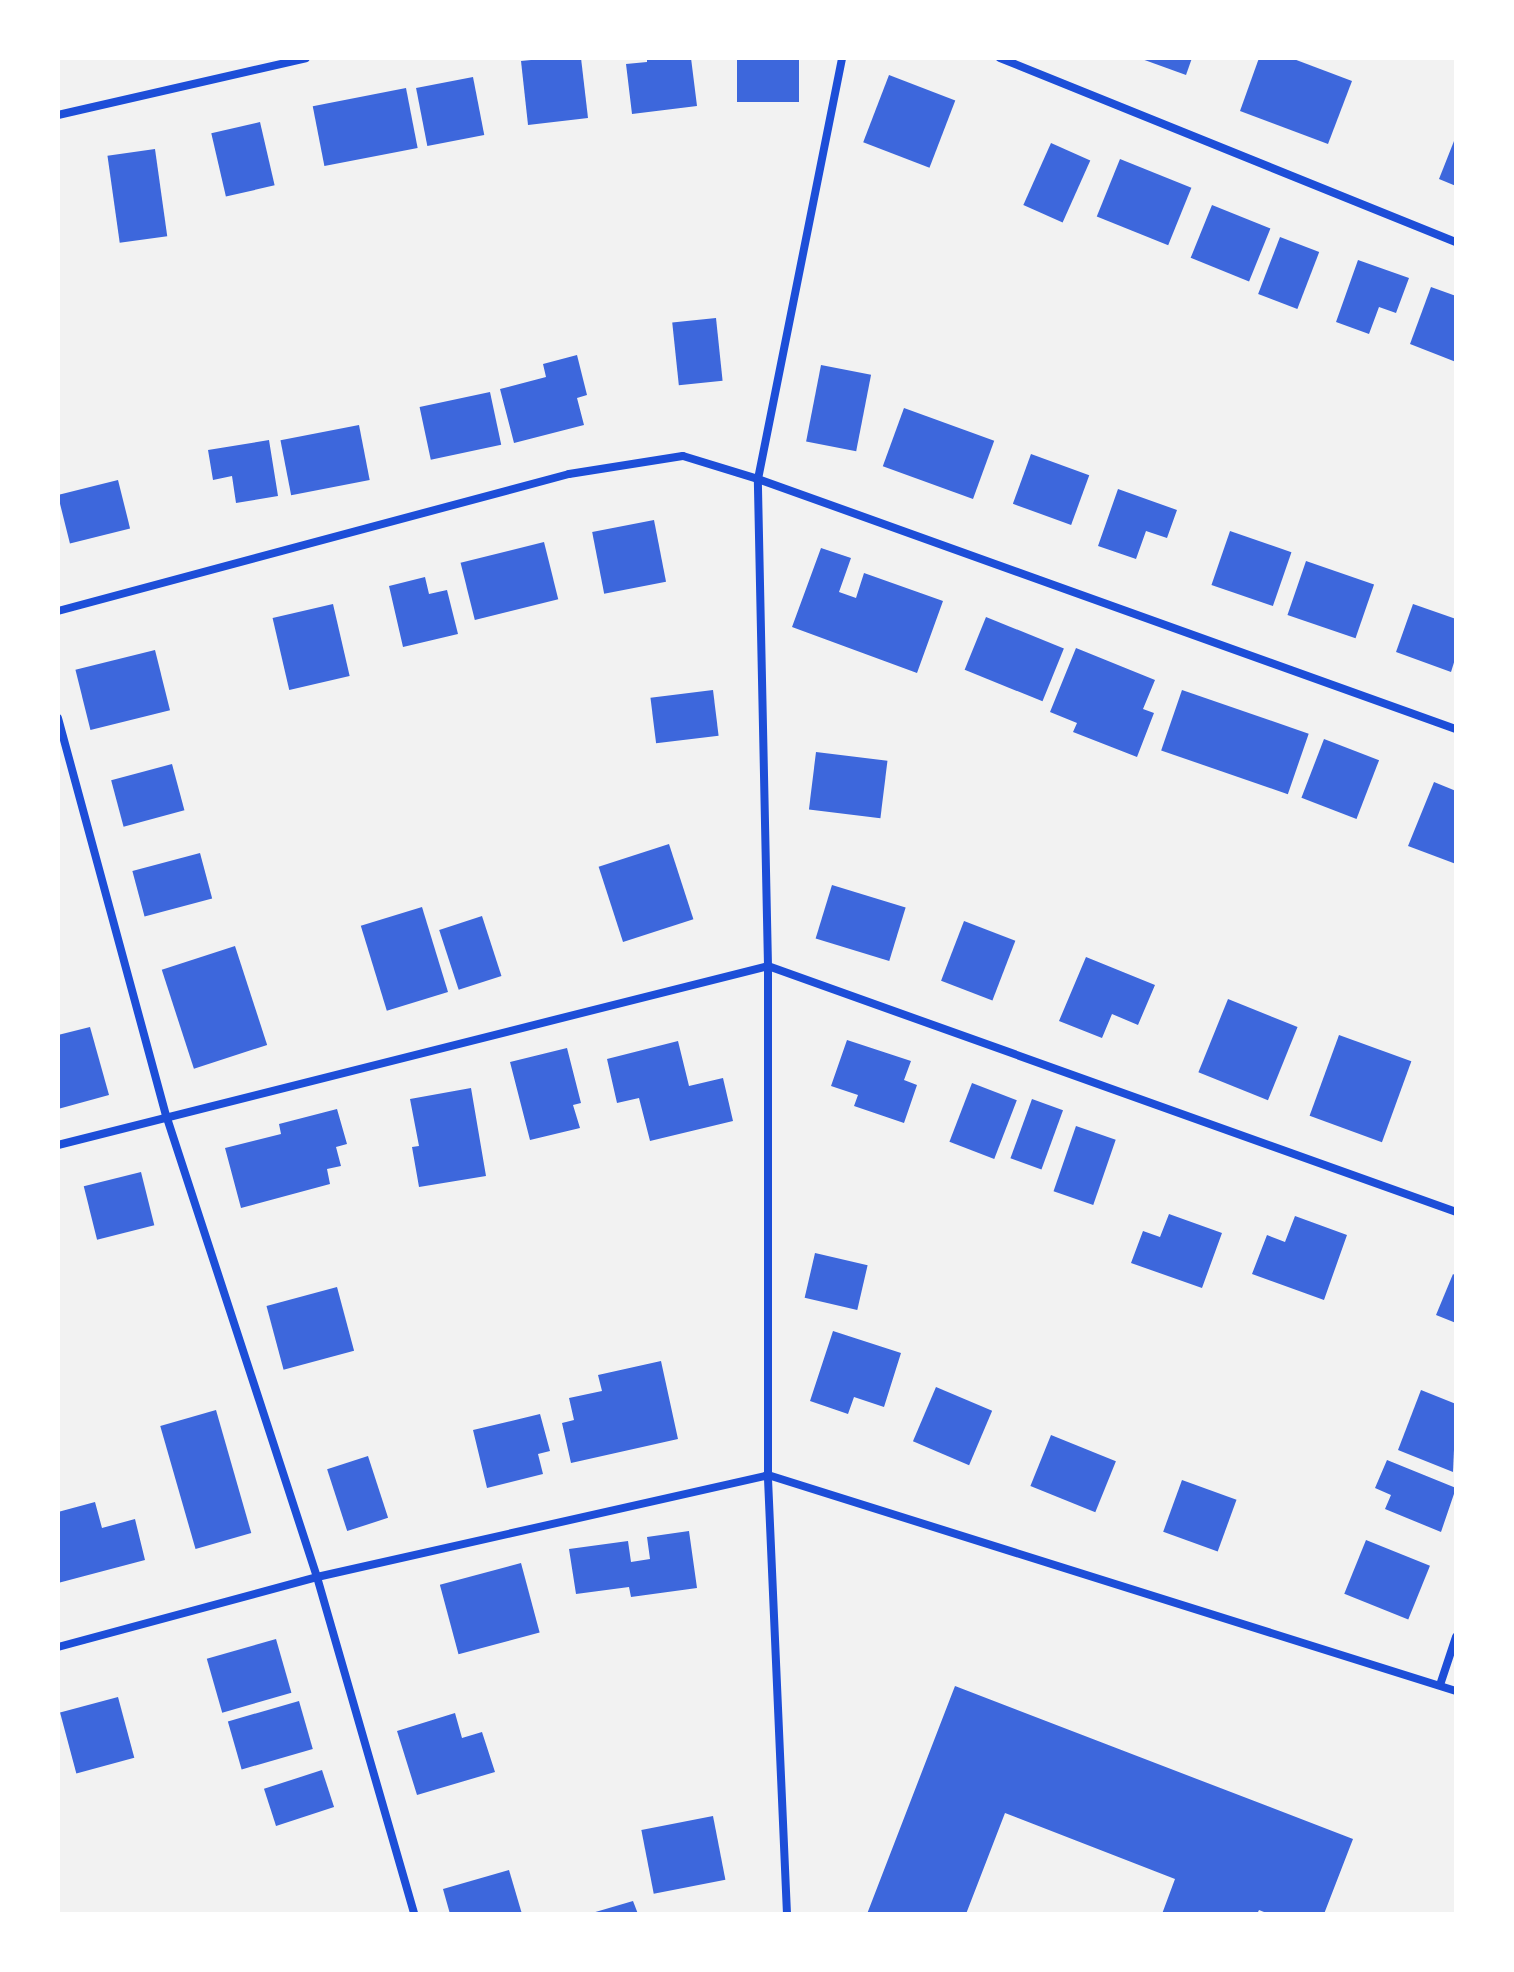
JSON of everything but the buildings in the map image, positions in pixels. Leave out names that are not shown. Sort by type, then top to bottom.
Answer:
[{"type":"street","points":[[58,115],[306,58]]},
{"type":"street","points":[[787,1914],[768,1475],[768,966],[758,479],[842,58]]},
{"type":"street","points":[[1000,58],[1456,242]]},
{"type":"street","points":[[58,611],[569,474],[683,456],[758,479],[1456,729]]},
{"type":"street","points":[[58,718],[166,1115],[317,1577],[414,1914]]},
{"type":"street","points":[[58,1145],[166,1115],[768,966],[1456,1212]]},
{"type":"street","points":[[58,1647],[317,1577],[768,1475],[1456,1691]]},
{"type":"street","points":[[1440,1685],[1456,1637]]}]
